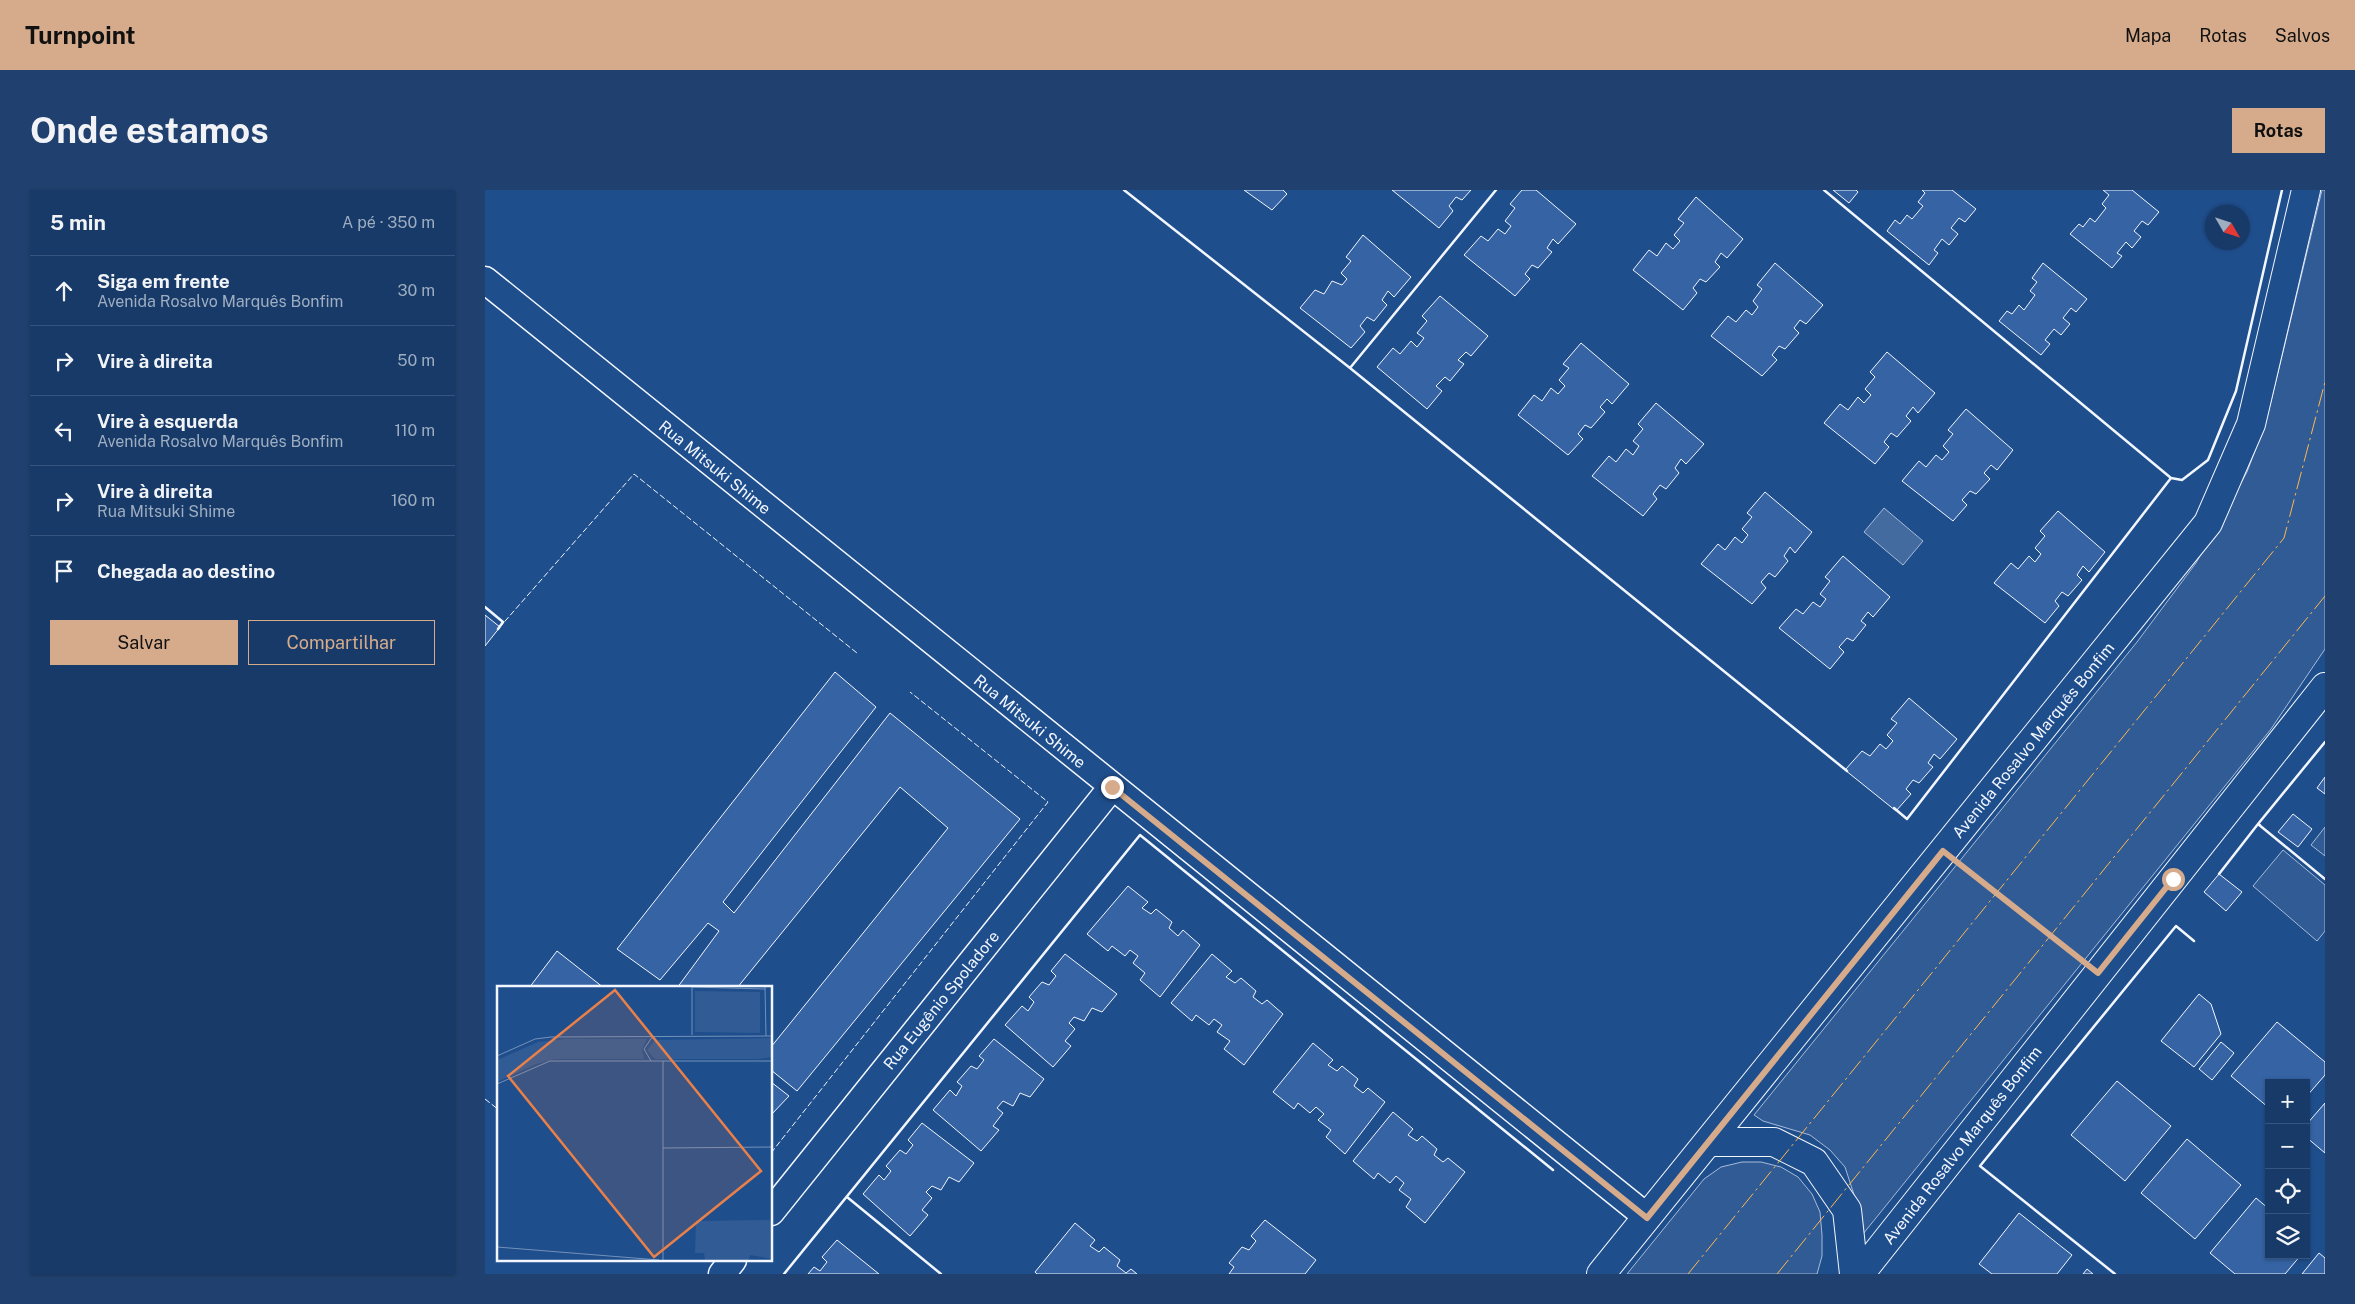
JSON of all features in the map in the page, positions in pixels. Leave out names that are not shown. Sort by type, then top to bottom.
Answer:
[{"type":"street","name":"Avenida Rosalvo Marquês Bonfim","points":[[1601,1274],[2208,523],[2251,424],[2306,190]]},
{"type":"street","name":"Rua Mitsuki Shime","points":[[485,280],[1647,1218]]},
{"type":"street","name":"Avenida Rosalvo Marquês Bonfim","points":[[1860,1274],[2325,687]]},
{"type":"street","name":"Rua Eugênio Spoladore","points":[[773,1210],[1112,787]]},
{"type":"street","points":[[1708,1142],[1774,1142],[1814,1162],[1847,1210],[1854,1274]]},
{"type":"street","points":[[722,1274],[731,1262]]},
{"type":"path","points":[[1943,851],[2098,973]]},
{"type":"shaded area","points":[[2322,190],[2325,190],[2325,649],[2271,729],[1863,1234],[1860,1213],[1845,1167],[1830,1150],[1810,1135],[1763,1121],[1754,1115],[2137,642],[2196,563],[2247,472],[2266,422]]},
{"type":"shaded area","points":[[1884,508],[1923,541],[1903,565],[1864,532]]},
{"type":"shaded area","points":[[2325,827],[2325,856],[2311,845]]},
{"type":"shaded area","points":[[2283,850],[2325,885],[2325,931],[2317,941],[2253,886]]},
{"type":"shaded area","points":[[1742,1162],[1761,1162],[1781,1167],[1798,1177],[1812,1194],[1820,1212],[1822,1235],[1822,1256],[1817,1274],[1627,1274],[1704,1179],[1721,1167]]},
{"type":"building","points":[[1244,190],[1283,190],[1287,194],[1272,210]]},
{"type":"building","points":[[1392,190],[1471,190],[1462,200],[1456,197],[1449,206],[1453,211],[1439,228]]},
{"type":"building","points":[[1522,190],[1536,190],[1576,224],[1558,244],[1553,239],[1547,248],[1552,252],[1538,268],[1532,265],[1525,274],[1530,279],[1515,296],[1464,255],[1481,236],[1488,241],[1498,229],[1505,234],[1511,226],[1505,221],[1515,208],[1510,204]]},
{"type":"building","points":[[1833,190],[1856,190],[1858,192],[1849,203]]},
{"type":"building","points":[[1922,190],[1952,190],[1976,209],[1965,222],[1959,218],[1951,228],[1958,234],[1949,245],[1942,239],[1934,250],[1938,253],[1929,265],[1887,231],[1895,220],[1900,224],[1907,215],[1912,219],[1923,206],[1918,202],[1925,193]]},
{"type":"building","points":[[2103,190],[2132,190],[2159,212],[2148,225],[2142,221],[2134,231],[2141,237],[2132,248],[2126,242],[2117,253],[2122,256],[2112,268],[2070,234],[2079,224],[2083,227],[2090,218],[2095,222],[2106,208],[2102,204],[2109,195]]},
{"type":"building","points":[[1696,197],[1743,239],[1727,258],[1721,253],[1715,262],[1720,267],[1706,282],[1700,279],[1693,288],[1697,293],[1683,310],[1633,270],[1649,250],[1657,256],[1666,243],[1673,249],[1680,241],[1674,235],[1684,223],[1678,219]]},
{"type":"building","points":[[1363,235],[1411,277],[1394,297],[1388,291],[1382,300],[1387,305],[1374,321],[1367,317],[1360,326],[1365,332],[1351,348],[1300,308],[1315,290],[1324,294],[1332,281],[1342,285],[1347,279],[1341,273],[1351,261],[1346,257]]},
{"type":"building","points":[[1775,263],[1823,305],[1806,324],[1800,320],[1794,328],[1799,333],[1785,349],[1779,346],[1772,355],[1777,360],[1762,376],[1711,336],[1728,316],[1736,322],[1746,310],[1752,315],[1758,307],[1753,301],[1762,289],[1757,285]]},
{"type":"building","points":[[2043,263],[2087,299],[2076,312],[2071,308],[2063,318],[2070,324],[2061,335],[2054,329],[2045,340],[2050,344],[2041,355],[1999,321],[2007,311],[2012,314],[2019,305],[2024,310],[2035,295],[2030,291],[2037,282],[2032,278]]},
{"type":"building","points":[[1440,296],[1488,336],[1471,356],[1466,352],[1458,360],[1464,364],[1450,381],[1445,377],[1436,386],[1442,391],[1427,409],[1377,367],[1393,348],[1400,354],[1411,341],[1417,347],[1424,338],[1417,333],[1427,321],[1422,316]]},
{"type":"building","points":[[1581,343],[1629,384],[1612,404],[1607,399],[1600,407],[1605,412],[1591,428],[1585,425],[1578,434],[1583,439],[1568,455],[1518,415],[1534,395],[1542,401],[1551,388],[1558,394],[1565,386],[1559,380],[1569,368],[1563,364]]},
{"type":"building","points":[[1887,352],[1935,393],[1918,413],[1913,407],[1906,416],[1911,421],[1897,437],[1891,433],[1884,442],[1889,447],[1875,464],[1824,423],[1840,404],[1848,410],[1858,397],[1864,403],[1871,395],[1865,389],[1875,377],[1870,372]]},
{"type":"building","points":[[1656,403],[1704,444],[1686,464],[1681,459],[1675,468],[1679,473],[1666,489],[1660,485],[1653,494],[1657,499],[1643,516],[1592,476],[1609,456],[1616,462],[1626,449],[1633,455],[1639,446],[1633,441],[1643,429],[1638,424]]},
{"type":"building","points":[[1966,409],[2013,450],[1997,470],[1991,465],[1984,473],[1990,479],[1976,494],[1970,491],[1962,500],[1967,505],[1953,521],[1902,481],[1919,461],[1926,467],[1936,455],[1942,460],[1949,452],[1943,446],[1953,434],[1948,430]]},
{"type":"building","points":[[1765,492],[1812,532],[1795,553],[1790,547],[1784,556],[1788,561],[1775,577],[1769,573],[1761,582],[1766,588],[1752,604],[1701,564],[1718,544],[1725,550],[1735,537],[1742,543],[1748,535],[1742,529],[1752,517],[1747,513]]},
{"type":"building","points":[[2058,511],[2105,552],[2089,572],[2083,566],[2077,575],[2082,580],[2068,596],[2062,592],[2055,601],[2059,606],[2045,623],[1994,583],[2011,563],[2018,569],[2029,556],[2035,562],[2041,554],[2035,548],[2045,536],[2040,531]]},
{"type":"building","points":[[1843,556],[1890,597],[1873,617],[1868,612],[1861,621],[1866,625],[1853,641],[1847,638],[1839,647],[1844,652],[1830,669],[1779,628],[1796,609],[1803,614],[1813,602],[1820,607],[1826,599],[1820,594],[1830,581],[1825,577]]},
{"type":"building","points":[[485,615],[500,627],[485,646]]},
{"type":"building","points":[[835,672],[876,707],[723,902],[734,913],[890,713],[1020,819],[797,1091],[773,1072],[773,1045],[948,828],[900,787],[739,986],[678,986],[719,931],[708,923],[660,980],[617,949]]},
{"type":"building","points":[[1909,698],[1957,739],[1940,759],[1934,754],[1928,763],[1933,767],[1919,783],[1913,780],[1906,789],[1911,794],[1896,811],[1845,770],[1862,751],[1870,756],[1880,744],[1886,749],[1893,741],[1887,735],[1897,723],[1891,719]]},
{"type":"building","points":[[2325,777],[2325,794],[2317,788]]},
{"type":"building","points":[[2293,814],[2312,829],[2298,847],[2278,832]]},
{"type":"building","points":[[2219,874],[2242,892],[2226,911],[2204,892]]},
{"type":"building","points":[[1128,886],[1148,902],[1142,908],[1151,914],[1156,909],[1172,922],[1169,928],[1178,936],[1183,930],[1200,945],[1160,997],[1140,980],[1145,973],[1133,963],[1138,956],[1130,950],[1125,956],[1112,946],[1108,951],[1087,934]]},
{"type":"building","points":[[557,951],[601,986],[531,986]]},
{"type":"building","points":[[1065,954],[1117,994],[1102,1012],[1092,1008],[1084,1021],[1074,1017],[1069,1023],[1075,1029],[1065,1041],[1071,1046],[1053,1067],[1005,1025],[1022,1006],[1028,1011],[1034,1002],[1029,997],[1042,982],[1049,985],[1056,976],[1051,971]]},
{"type":"building","points":[[1212,954],[1232,971],[1226,977],[1235,983],[1241,978],[1256,991],[1253,997],[1262,1004],[1267,1000],[1283,1014],[1244,1065],[1224,1049],[1230,1041],[1217,1032],[1222,1025],[1214,1019],[1209,1025],[1196,1015],[1192,1021],[1171,1003]]},
{"type":"building","points":[[2199,994],[2211,1004],[2221,1034],[2194,1067],[2161,1041]]},
{"type":"building","points":[[2277,1022],[2325,1062],[2325,1075],[2310,1092],[2310,1079],[2265,1079],[2265,1105],[2231,1076]]},
{"type":"building","points":[[994,1039],[1044,1079],[1030,1097],[1020,1093],[1013,1106],[1003,1101],[997,1108],[1003,1113],[993,1126],[999,1130],[981,1151],[933,1110],[950,1090],[956,1096],[962,1086],[957,1082],[971,1066],[977,1069],[984,1060],[979,1056]]},
{"type":"building","points":[[2221,1042],[2234,1053],[2212,1080],[2199,1069]]},
{"type":"building","points":[[1313,1043],[1333,1060],[1328,1065],[1337,1071],[1342,1066],[1358,1079],[1354,1086],[1363,1093],[1368,1088],[1385,1102],[1345,1154],[1326,1137],[1331,1130],[1318,1120],[1324,1114],[1316,1107],[1310,1113],[1298,1103],[1294,1109],[1273,1092]]},
{"type":"building","points":[[2117,1081],[2171,1126],[2125,1181],[2071,1135]]},
{"type":"building","points":[[773,1084],[789,1096],[773,1113]]},
{"type":"building","points":[[2325,1103],[2325,1153],[2310,1140],[2310,1120]]},
{"type":"building","points":[[1393,1112],[1413,1129],[1408,1135],[1417,1141],[1422,1136],[1437,1149],[1434,1155],[1443,1162],[1448,1158],[1465,1172],[1425,1223],[1406,1207],[1411,1199],[1399,1190],[1404,1183],[1396,1176],[1390,1183],[1378,1173],[1374,1179],[1353,1161]]},
{"type":"building","points":[[922,1123],[974,1163],[959,1182],[949,1177],[941,1190],[932,1186],[926,1192],[932,1198],[922,1210],[928,1215],[910,1236],[863,1194],[879,1175],[884,1180],[891,1171],[886,1166],[900,1150],[906,1154],[913,1145],[908,1140]]},
{"type":"building","points":[[2187,1139],[2241,1185],[2195,1239],[2141,1193]]},
{"type":"building","points":[[2256,1198],[2265,1206],[2265,1259],[2298,1259],[2285,1274],[2235,1274],[2210,1253]]},
{"type":"building","points":[[2019,1213],[2072,1255],[2057,1274],[1992,1274],[1979,1264]]},
{"type":"building","points":[[1265,1220],[1316,1260],[1305,1274],[1229,1274],[1234,1267],[1229,1263],[1242,1247],[1249,1250],[1256,1241],[1251,1236]]},
{"type":"building","points":[[1075,1223],[1095,1240],[1090,1246],[1099,1252],[1104,1247],[1120,1260],[1117,1266],[1126,1273],[1131,1269],[1137,1274],[1037,1274],[1035,1272]]},
{"type":"building","points":[[837,1240],[879,1274],[808,1274],[814,1267],[820,1271],[827,1262],[822,1257]]},
{"type":"building","points":[[2319,1253],[2325,1258],[2325,1274],[2302,1274]]},
{"type":"building","points":[[2087,1269],[2093,1274],[2083,1274]]},
{"type":"fence","points":[[499,628],[634,474],[857,653]]},
{"type":"fence","points":[[773,1150],[1048,802],[910,692]]},
{"type":"fence","points":[[485,1099],[497,1108]]},
{"type":"wall","points":[[1124,190],[1350,368],[1847,771]]},
{"type":"wall","points":[[1350,368],[1496,190]]},
{"type":"wall","points":[[1824,190],[2171,478],[1907,819],[1894,808]]},
{"type":"wall","points":[[2171,478],[2182,480],[2208,460],[2236,391],[2282,190]]},
{"type":"wall","points":[[485,607],[503,622],[498,629]]},
{"type":"wall","points":[[2325,742],[2258,824],[2325,879]]},
{"type":"wall","points":[[2219,874],[2258,824],[2260,825]]},
{"type":"wall","points":[[784,1274],[1140,835],[1553,1170]]},
{"type":"wall","points":[[2115,1274],[1980,1166],[2176,926],[2194,941]]},
{"type":"wall","points":[[847,1197],[941,1274]]},
{"type":"power","points":[[1688,1274],[2284,538],[2325,382]]},
{"type":"power","points":[[1777,1274],[2325,596]]},
{"type":"route","points":[[1112,787],[1647,1218],[1943,851],[2098,973],[2173,879]]}]
